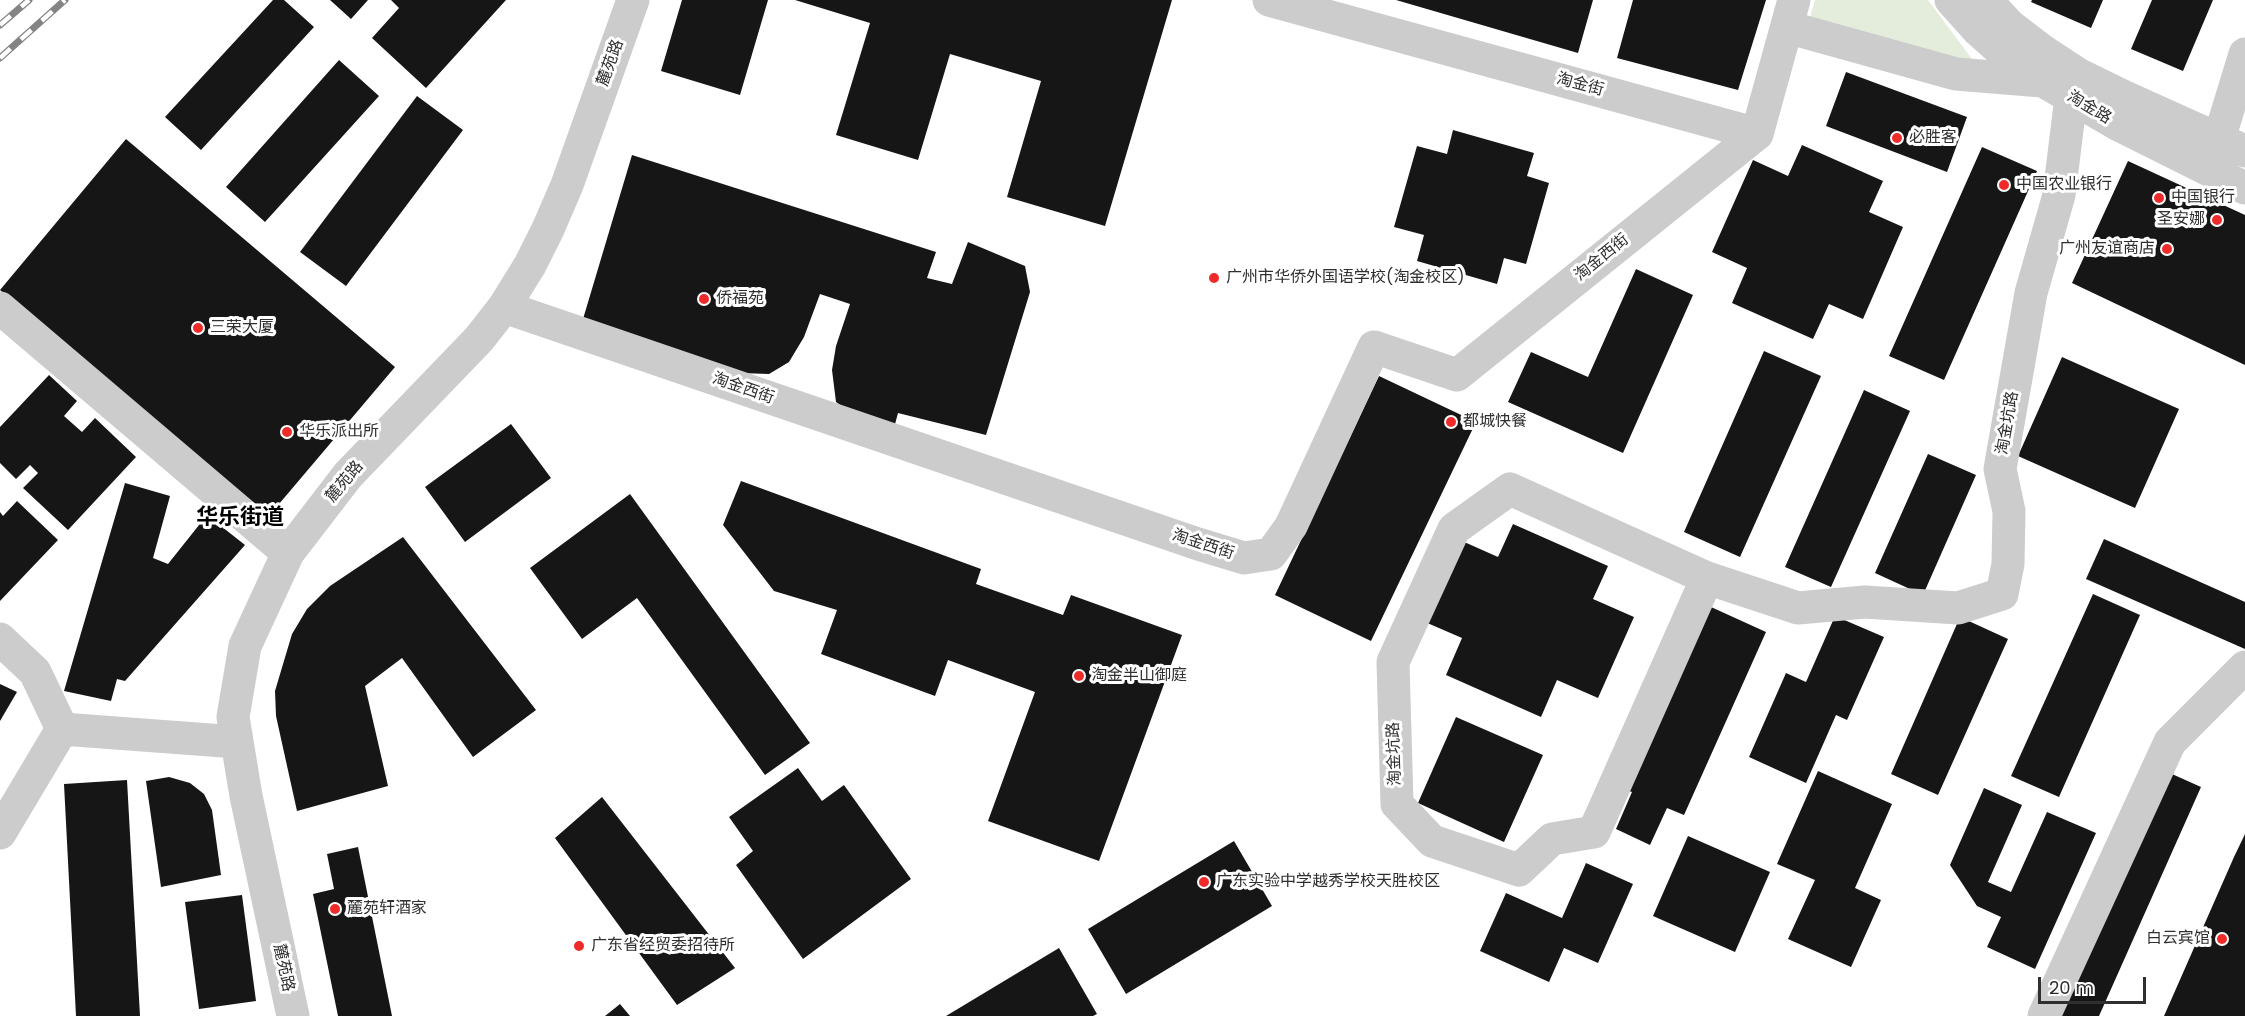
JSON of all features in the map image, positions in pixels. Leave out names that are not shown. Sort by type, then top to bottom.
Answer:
[{"type":"street","name":"麓苑路","points":[[293,1016],[246,796],[233,717],[245,646],[288,553],[348,475],[479,339],[504,307],[543,238],[567,185],[633,0]]},
{"type":"street","name":"淘金街","points":[[1269,0],[1757,134]]},
{"type":"street","name":"淘金路","points":[[1951,0],[1978,30],[2006,55],[2058,89],[2117,124],[2245,188]]},
{"type":"street","name":"淘金路","points":[[1986,0],[2015,12],[2043,51],[2078,74],[2125,98],[2232,145]]},
{"type":"street","points":[[1757,134],[1790,13],[1956,74],[2058,89]]},
{"type":"street","points":[[2232,145],[2245,54]]},
{"type":"street","name":"淘金坑路","points":[[1707,578],[1594,832],[1552,839],[1520,870],[1431,842],[1397,804],[1393,662],[1454,529],[1510,489],[1707,578],[1798,608],[1865,602],[1958,608],[2002,594],[2008,564],[2009,511],[2000,469],[2031,293],[2059,195],[2058,89]]},
{"type":"street","name":"淘金西街","points":[[504,307],[1244,558],[1271,554],[1291,526],[1374,347],[1457,375],[1757,134]]},
{"type":"street","points":[[0,308],[288,553]]},
{"type":"street","points":[[0,639],[35,672],[62,729]]},
{"type":"street","points":[[2044,1016],[2170,742],[2245,667]]},
{"type":"street","points":[[62,729],[237,742]]},
{"type":"street","points":[[0,833],[62,729]]},
{"type":"green space","points":[[1815,0],[1928,0],[1975,63],[1810,17]]},
{"type":"building","points":[[273,0],[284,0],[314,27],[201,150],[165,117]]},
{"type":"building","points":[[330,0],[368,0],[351,19]]},
{"type":"building","points":[[391,0],[506,0],[426,88],[372,38],[399,8]]},
{"type":"building","points":[[682,0],[768,0],[740,95],[661,71]]},
{"type":"building","points":[[795,0],[1172,0],[1105,226],[1007,197],[1041,81],[950,54],[918,160],[836,135],[870,23]]},
{"type":"building","points":[[1396,0],[1593,0],[1578,53]]},
{"type":"building","points":[[1633,0],[1766,0],[1738,90],[1617,58]]},
{"type":"building","points":[[2032,0],[2103,0],[2091,28],[2031,2]]},
{"type":"building","points":[[2152,0],[2213,0],[2183,71],[2131,49]]},
{"type":"building","points":[[339,60],[379,96],[265,222],[226,187]]},
{"type":"building","points":[[1846,72],[1967,117],[1947,172],[1826,126]]},
{"type":"building","points":[[417,96],[463,130],[346,286],[300,252]]},
{"type":"building","points":[[1453,130],[1534,153],[1527,176],[1549,183],[1526,264],[1504,258],[1497,284],[1417,261],[1424,235],[1394,227],[1417,146],[1447,154]]},
{"type":"building","name":"三荣大厦","points":[[126,139],[395,367],[268,517],[0,290]]},
{"type":"building","points":[[1802,145],[1883,181],[1869,212],[1903,227],[1863,319],[1829,304],[1813,339],[1732,303],[1747,268],[1712,252],[1753,160],[1788,176]]},
{"type":"building","points":[[1982,147],[2037,171],[1944,380],[1889,356]]},
{"type":"building","name":"侨福苑","points":[[632,155],[936,252],[927,278],[952,284],[968,242],[1025,266],[1030,292],[986,435],[898,413],[894,428],[846,409],[836,402],[832,370],[836,346],[850,304],[820,294],[804,337],[789,362],[769,374],[740,373],[583,319]]},
{"type":"building","name":"广州友谊商店","points":[[2128,161],[2245,215],[2245,365],[2072,283]]},
{"type":"building","points":[[1636,269],[1693,295],[1623,453],[1508,402],[1531,352],[1588,377]]},
{"type":"building","points":[[1764,351],[1821,376],[1740,557],[1684,532]]},
{"type":"building","points":[[2062,357],[2179,409],[2135,508],[2018,456]]},
{"type":"building","points":[[49,375],[77,401],[64,416],[82,432],[95,418],[136,457],[68,530],[23,488],[38,473],[30,465],[16,479],[0,463],[0,427]]},
{"type":"building","points":[[1379,376],[1476,422],[1371,641],[1275,595]]},
{"type":"building","points":[[1864,390],[1910,411],[1831,587],[1785,567]]},
{"type":"building","points":[[511,424],[551,478],[465,542],[425,487]]},
{"type":"building","points":[[1928,454],[1976,475],[1923,595],[1875,573]]},
{"type":"building","name":"淘金半山御庭","points":[[741,481],[981,569],[976,584],[1063,615],[1071,595],[1182,635],[1099,861],[988,821],[1035,692],[948,660],[935,696],[821,654],[837,610],[774,591],[723,525]]},
{"type":"building","points":[[125,483],[170,496],[153,558],[168,564],[207,515],[245,545],[125,681],[117,679],[111,701],[64,691]]},
{"type":"building","points":[[630,494],[810,743],[765,775],[637,598],[582,639],[530,568]]},
{"type":"building","points":[[17,501],[58,540],[0,601],[0,512],[3,516]]},
{"type":"building","points":[[1513,524],[1608,566],[1593,599],[1634,617],[1598,698],[1557,680],[1541,717],[1446,675],[1462,638],[1425,622],[1462,541],[1498,557]]},
{"type":"building","points":[[403,537],[536,710],[473,757],[402,658],[365,686],[388,786],[297,811],[276,716],[275,691],[292,634],[307,609],[330,586]]},
{"type":"building","points":[[2104,539],[2245,602],[2245,649],[2086,579]]},
{"type":"building","points":[[2093,594],[2140,615],[2059,797],[2011,776]]},
{"type":"building","points":[[1711,607],[1766,632],[1684,815],[1667,808],[1650,845],[1616,829],[1632,792],[1629,791]]},
{"type":"building","points":[[1835,616],[1884,637],[1847,720],[1836,715],[1806,783],[1749,757],[1786,673],[1806,682]]},
{"type":"building","points":[[1960,617],[2008,639],[1938,795],[1891,774]]},
{"type":"building","points":[[0,684],[17,692],[0,721]]},
{"type":"building","points":[[1456,717],[1543,755],[1504,842],[1418,803]]},
{"type":"building","points":[[798,768],[822,801],[844,785],[911,879],[803,959],[736,865],[753,851],[729,817]]},
{"type":"building","points":[[2163,770],[2201,787],[2099,1016],[2053,1016]]},
{"type":"building","points":[[1818,771],[1892,804],[1855,888],[1881,900],[1851,967],[1788,939],[1815,880],[1777,864]]},
{"type":"building","points":[[169,777],[190,783],[204,794],[212,810],[221,875],[161,887],[146,781]]},
{"type":"building","points":[[127,780],[140,1016],[76,1016],[64,784]]},
{"type":"building","points":[[1984,788],[2022,805],[1988,882],[2011,892],[2047,812],[2096,833],[2035,969],[1987,947],[2001,917],[1977,906],[1950,865]]},
{"type":"building","points":[[602,797],[735,968],[677,1005],[555,838]]},
{"type":"building","name":"白云宾馆","points":[[2245,834],[2245,1016],[2164,1016],[2234,857]]},
{"type":"building","points":[[1688,836],[1770,872],[1735,952],[1653,916]]},
{"type":"building","points":[[1234,841],[1272,906],[1126,994],[1088,929]]},
{"type":"building","points":[[358,847],[392,1016],[338,1016],[313,894],[334,889],[327,854]]},
{"type":"building","points":[[1586,863],[1633,884],[1598,963],[1564,948],[1549,982],[1480,951],[1506,893],[1562,918]]},
{"type":"building","points":[[242,895],[256,1001],[199,1009],[185,902]]},
{"type":"building","points":[[1059,948],[1097,1014],[1093,1016],[946,1016]]},
{"type":"building","points":[[620,1004],[630,1016],[605,1016]]},
{"type":"railway","points":[[0,25],[29,0]]},
{"type":"railway","points":[[0,58],[65,0]]},
{"type":"place","name":"必胜客","points":[[1897,138]]},
{"type":"place","name":"中国农业银行","points":[[2004,185]]},
{"type":"place","name":"中国银行","points":[[2159,198]]},
{"type":"place","name":"圣安娜","points":[[2217,220]]},
{"type":"place","name":"广州友谊商店","points":[[2167,249]]},
{"type":"place","name":"广州市华侨外国语学校(淘金校区)","points":[[1214,278]]},
{"type":"place","name":"侨福苑","points":[[704,299]]},
{"type":"place","name":"三荣大厦","points":[[198,328]]},
{"type":"place","name":"都城快餐","points":[[1451,422]]},
{"type":"place","name":"华乐派出所","points":[[287,432]]},
{"type":"place","name":"淘金半山御庭","points":[[1079,676]]},
{"type":"place","name":"广东实验中学越秀学校天胜校区","points":[[1204,882]]},
{"type":"place","name":"麓苑轩酒家","points":[[335,909]]},
{"type":"place","name":"白云宾馆","points":[[2222,939]]},
{"type":"place","name":"广东省经贸委招待所","points":[[579,946]]},
{"type":"district","name":"华乐街道","points":[[240,518]]}]
